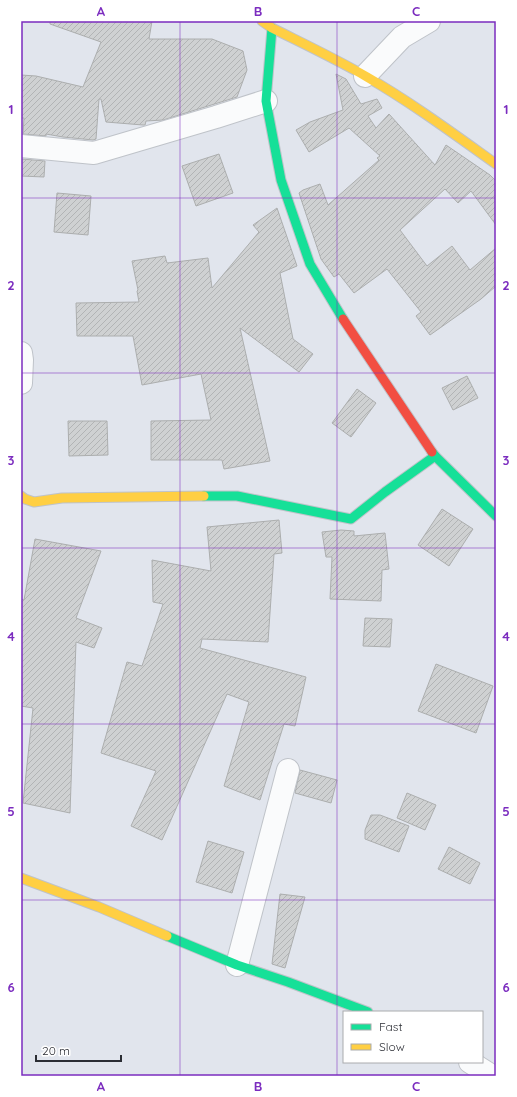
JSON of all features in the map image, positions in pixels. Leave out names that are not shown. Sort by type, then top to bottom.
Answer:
[{"type":"street","points":[[262,21],[272,28],[365,76],[435,120],[496,164]]},
{"type":"street","points":[[365,76],[402,37],[429,21]]},
{"type":"street","points":[[272,28],[266,101],[281,180],[310,264],[341,316],[435,456],[496,516]]},
{"type":"street","points":[[21,146],[94,153],[216,118],[266,101]]},
{"type":"street","points":[[21,353],[21,383]]},
{"type":"street","points":[[21,496],[24,500],[36,502],[62,498],[237,496],[351,519],[435,456]]},
{"type":"street","points":[[237,965],[288,770]]},
{"type":"street","points":[[21,878],[99,907],[237,965],[288,982],[365,1011]]},
{"type":"street","points":[[472,1063],[492,1076]]},
{"type":"building","points":[[50,21],[152,21],[149,39],[212,39],[243,51],[247,70],[237,97],[163,120],[146,121],[145,125],[106,122],[101,99],[99,99],[96,139],[93,140],[46,134],[46,136],[23,134],[24,118],[21,118],[21,75],[36,76],[83,87],[101,42],[50,24]]},
{"type":"building","points":[[336,74],[346,79],[361,104],[377,99],[382,108],[368,116],[376,128],[389,114],[435,165],[446,145],[490,175],[496,181],[496,225],[471,191],[458,203],[445,189],[400,230],[427,266],[452,246],[470,270],[496,248],[496,286],[481,299],[430,335],[416,316],[421,312],[387,269],[354,293],[339,274],[334,277],[321,259],[299,193],[320,184],[328,205],[379,160],[377,158],[380,156],[349,128],[309,152],[296,130],[310,122],[343,110]]},
{"type":"building","points":[[219,154],[233,193],[196,206],[182,166]]},
{"type":"building","points":[[22,159],[45,161],[44,177],[21,176]]},
{"type":"building","points":[[57,193],[91,196],[88,235],[54,232]]},
{"type":"building","points":[[277,208],[297,266],[280,273],[293,339],[313,354],[299,372],[240,328],[270,461],[224,469],[222,460],[151,460],[151,421],[211,420],[201,374],[142,385],[133,336],[77,336],[76,303],[139,302],[132,261],[165,256],[167,263],[208,258],[212,288],[259,232],[253,225]]},
{"type":"building","points":[[467,376],[478,398],[453,410],[442,388]]},
{"type":"building","points":[[357,389],[376,403],[351,437],[332,423]]},
{"type":"building","points":[[68,421],[107,421],[108,455],[69,456]]},
{"type":"building","points":[[442,509],[473,529],[449,566],[418,545]]},
{"type":"building","points":[[279,520],[282,553],[274,554],[268,642],[202,639],[200,648],[306,677],[295,726],[284,724],[260,800],[224,786],[249,702],[227,694],[162,840],[131,826],[156,771],[101,753],[127,662],[142,666],[163,604],[153,602],[152,560],[211,571],[207,527]]},
{"type":"building","points":[[341,530],[354,531],[354,536],[385,533],[389,569],[382,570],[381,601],[330,599],[332,557],[326,557],[322,532]]},
{"type":"building","points":[[35,539],[101,551],[76,618],[102,628],[94,648],[76,642],[70,813],[23,803],[33,708],[21,706],[21,599],[24,600]]},
{"type":"building","points":[[365,618],[392,619],[390,647],[363,646]]},
{"type":"building","points":[[436,664],[493,686],[476,733],[418,711]]},
{"type":"building","points":[[300,770],[337,780],[331,803],[295,793]]},
{"type":"building","points":[[407,793],[436,805],[425,830],[397,818]]},
{"type":"building","points":[[371,815],[380,815],[409,826],[399,852],[365,839],[365,830]]},
{"type":"building","points":[[208,841],[244,852],[232,893],[196,882]]},
{"type":"building","points":[[449,847],[480,863],[470,884],[438,869]]},
{"type":"building","points":[[280,894],[305,897],[285,968],[272,964]]},
{"type":"traffic: fast","points":[[272,28],[266,101],[281,180],[310,264],[343,319]]},
{"type":"traffic: fast","points":[[432,452],[496,516]]},
{"type":"traffic: fast","points":[[204,496],[237,496],[351,519],[435,456]]},
{"type":"traffic: fast","points":[[167,936],[237,965],[288,982],[365,1011]]},
{"type":"traffic: slow","points":[[262,21],[272,28],[344,64],[384,87],[433,119],[496,164]]},
{"type":"traffic: slow","points":[[21,496],[34,502],[62,498],[204,496]]},
{"type":"traffic: slow","points":[[21,878],[99,907],[167,936]]},
{"type":"traffic: jam","points":[[343,319],[432,452]]}]
